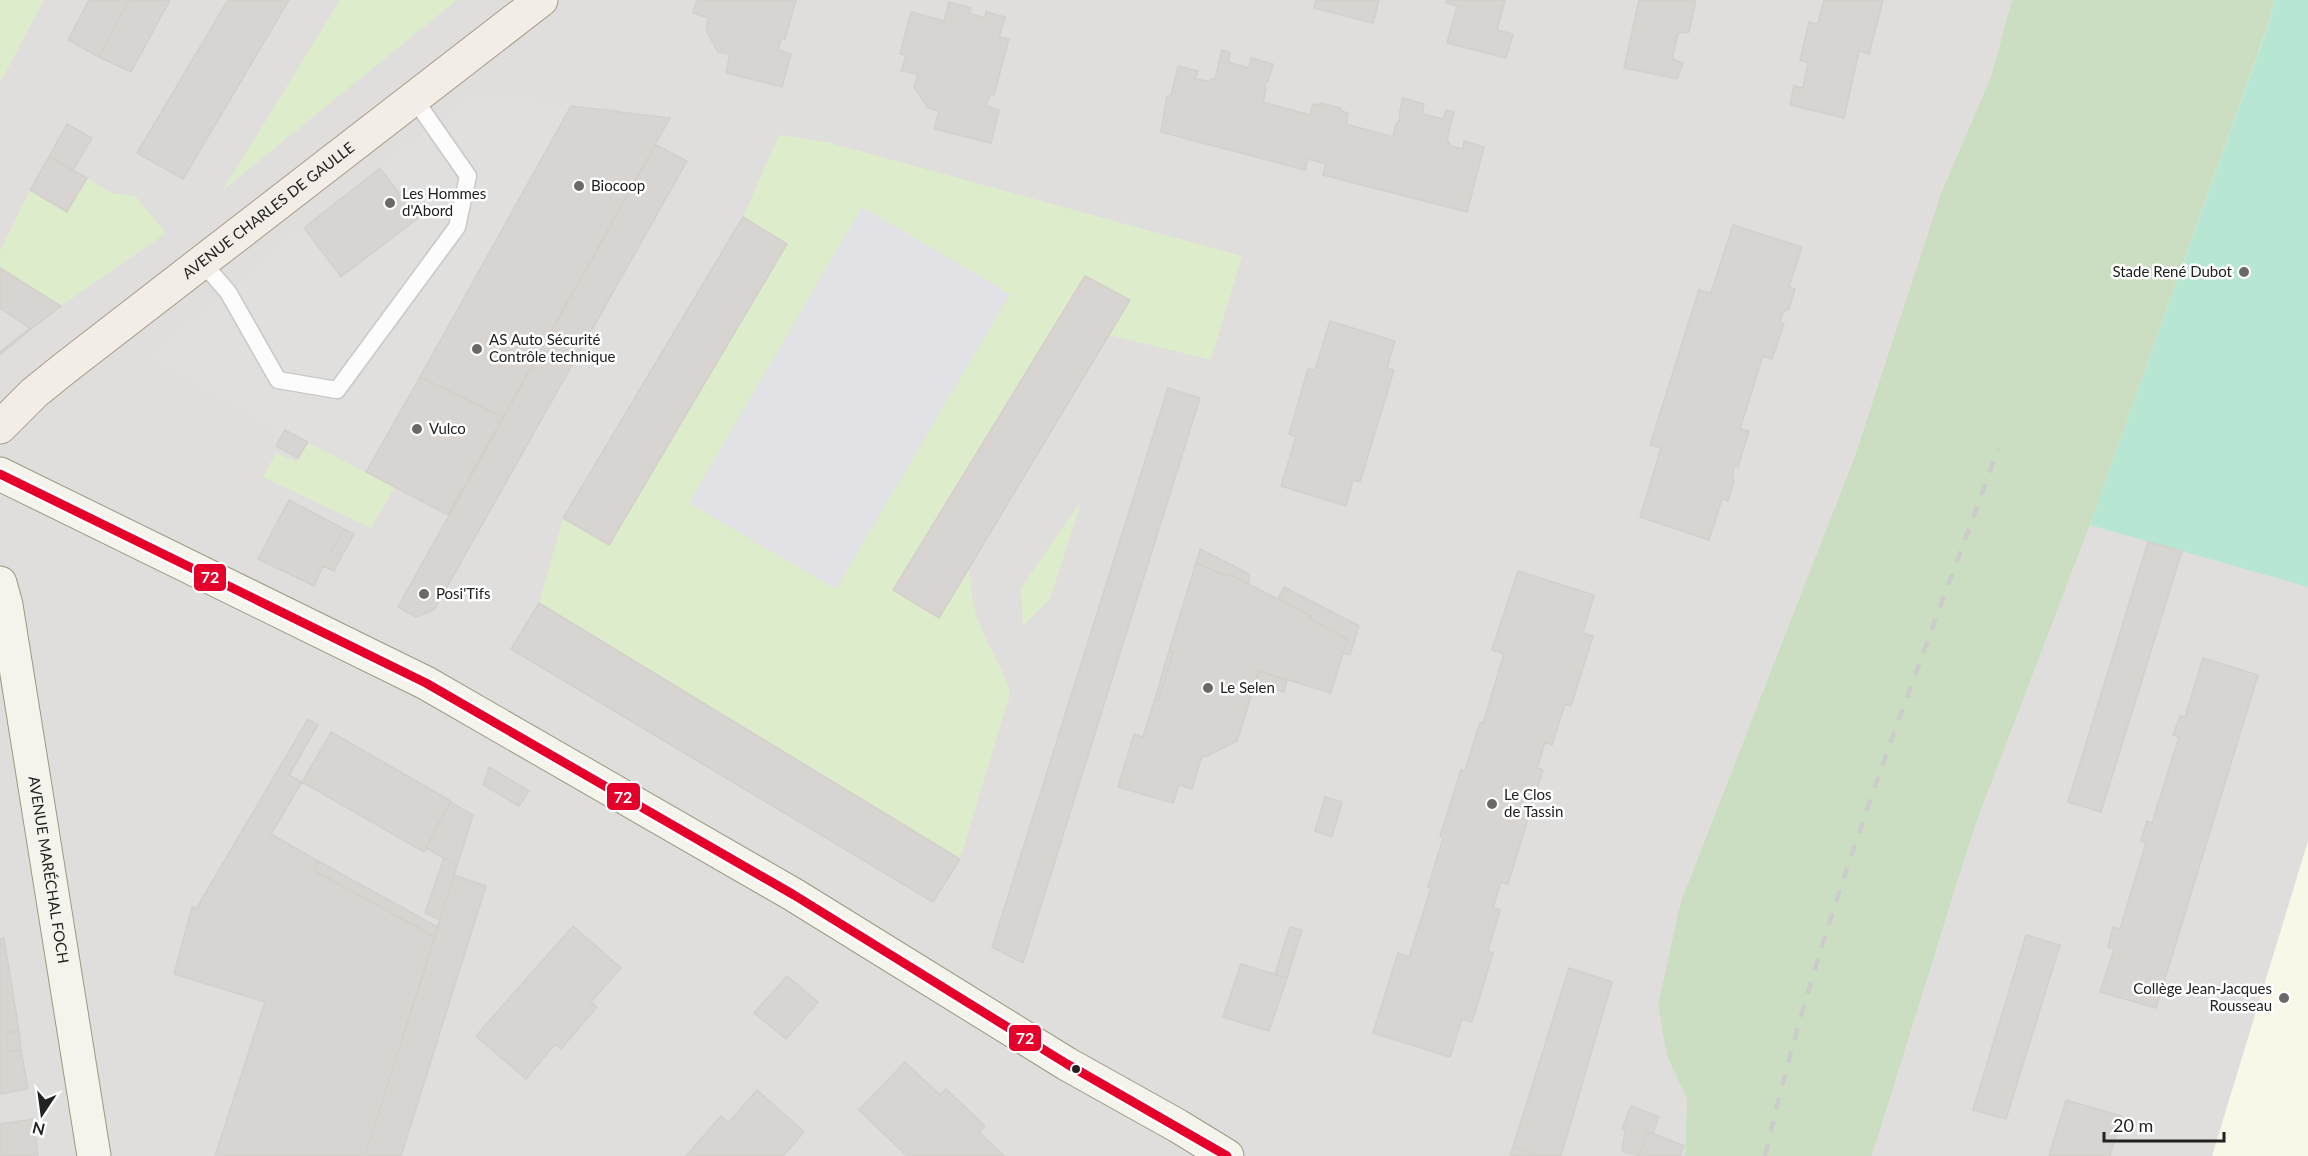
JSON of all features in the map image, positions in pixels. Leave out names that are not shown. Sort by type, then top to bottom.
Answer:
[{"type":"main road","name":"AVENUE CHARLES DE GAULLE","points":[[0,427],[34,393],[542,0]]},
{"type":"main road","points":[[0,474],[426,683],[794,895],[1057,1058],[1227,1156]]},
{"type":"main road","name":"AVENUE MARÉCHAL FOCH","points":[[0,583],[6,605],[94,1156]]},
{"type":"lane","points":[[202,262],[228,292],[278,380],[337,390],[457,226],[468,176],[415,100]]},
{"type":"shaded area","points":[[0,0],[2012,0],[1990,79],[1942,190],[1854,458],[1681,901],[1667,1056],[1687,1100],[1685,1156],[0,1156]]},
{"type":"shaded area","points":[[2274,0],[2308,0],[2308,1156],[1872,1156],[1975,826],[2090,525],[2270,20]]},
{"type":"shaded area","points":[[476,94],[571,106],[366,472],[259,418],[149,358],[304,228],[341,276],[417,218],[380,168]]},
{"type":"shaded area","points":[[862,207],[1010,294],[836,589],[689,503]]},
{"type":"shaded area","name":"Collège Jean-Jacques Rousseau","points":[[2308,841],[2308,1156],[2212,1156]]},
{"type":"green space","points":[[0,0],[44,0],[0,83]]},
{"type":"green space","points":[[340,0],[457,0],[223,190]]},
{"type":"green space","points":[[2012,0],[2274,0],[2270,19],[2090,525],[1975,826],[1872,1156],[1685,1156],[1687,1100],[1667,1056],[1658,1005],[1681,901],[1854,458],[1942,190],[1990,79]]},
{"type":"green space","name":"Stade René Dubot","points":[[2274,0],[2308,0],[2308,587],[2090,525],[2270,20]]},
{"type":"green space","points":[[779,135],[827,142],[1242,256],[1211,360],[1109,335],[1130,300],[1085,276],[894,589],[939,618],[969,568],[978,620],[1010,694],[960,859],[539,603],[563,518],[609,544],[787,245],[743,217]]},
{"type":"green space","points":[[87,178],[111,193],[135,196],[166,233],[61,306],[0,268],[0,251],[30,190],[67,212]]},
{"type":"green space","points":[[307,442],[395,487],[371,528],[263,477],[276,453],[297,462]]},
{"type":"green space","points":[[1082,500],[1050,599],[1023,626],[1021,588]]},
{"type":"building","points":[[89,0],[129,0],[99,57],[68,40]]},
{"type":"building","points":[[129,0],[170,0],[131,72],[99,57]]},
{"type":"building","points":[[228,0],[289,0],[183,179],[137,153]]},
{"type":"building","points":[[697,0],[796,0],[785,39],[781,38],[778,50],[791,54],[782,87],[726,73],[730,54],[718,52],[706,30],[709,18],[693,13]]},
{"type":"building","points":[[1316,0],[1379,0],[1373,23],[1314,8]]},
{"type":"building","points":[[1446,0],[1505,0],[1497,30],[1513,34],[1506,58],[1447,43],[1457,6],[1446,3]]},
{"type":"building","points":[[1639,0],[1696,0],[1689,32],[1678,33],[1672,59],[1683,63],[1677,79],[1624,68]]},
{"type":"building","points":[[1824,0],[1883,0],[1869,54],[1859,51],[1844,118],[1790,105],[1794,86],[1803,88],[1808,63],[1800,60],[1809,22],[1818,24]]},
{"type":"building","points":[[949,2],[971,8],[969,13],[985,18],[986,12],[1005,17],[999,37],[1009,39],[994,95],[990,94],[986,106],[999,110],[991,143],[934,129],[939,111],[928,108],[914,87],[918,74],[901,71],[906,55],[900,54],[911,12],[944,21]]},
{"type":"building","points":[[1222,50],[1230,53],[1228,62],[1249,68],[1251,58],[1273,64],[1268,81],[1264,84],[1266,89],[1263,102],[1310,115],[1313,104],[1320,105],[1321,103],[1341,108],[1341,111],[1348,113],[1346,124],[1393,137],[1396,124],[1400,120],[1403,98],[1424,104],[1422,114],[1443,119],[1446,110],[1454,112],[1447,139],[1451,146],[1463,149],[1464,141],[1484,147],[1467,212],[1323,175],[1326,164],[1308,159],[1305,170],[1161,132],[1167,96],[1171,96],[1178,66],[1198,71],[1195,79],[1208,81],[1215,78]]},
{"type":"building","points":[[571,106],[670,118],[503,417],[420,377]]},
{"type":"building","points":[[67,124],[92,138],[73,170],[49,157]]},
{"type":"building","points":[[656,145],[687,161],[434,610],[416,617],[398,607]]},
{"type":"building","points":[[49,157],[87,178],[67,212],[30,190]]},
{"type":"building","points":[[380,168],[418,218],[341,277],[304,228]]},
{"type":"building","points":[[743,217],[787,244],[609,545],[563,518]]},
{"type":"building","points":[[1733,225],[1802,247],[1789,287],[1795,289],[1789,309],[1783,312],[1780,322],[1784,324],[1772,359],[1763,356],[1740,429],[1749,431],[1738,467],[1735,465],[1732,475],[1734,481],[1728,501],[1722,499],[1709,540],[1640,517],[1661,448],[1650,445],[1699,290],[1711,293]]},
{"type":"building","points":[[0,268],[61,306],[31,329],[0,308]]},
{"type":"building","points":[[1085,276],[1130,300],[939,618],[893,590]]},
{"type":"building","points":[[1330,321],[1395,341],[1387,368],[1394,370],[1360,482],[1353,480],[1346,506],[1281,486],[1296,437],[1289,434],[1308,369],[1315,370]]},
{"type":"building","points":[[31,329],[0,355],[0,352]]},
{"type":"building","points":[[420,377],[503,417],[448,515],[366,472]]},
{"type":"building","points":[[1168,388],[1200,398],[1023,963],[992,947]]},
{"type":"building","points":[[285,430],[308,442],[298,458],[276,446]]},
{"type":"building","points":[[289,500],[344,529],[331,551],[342,556],[334,571],[323,566],[314,586],[258,559]]},
{"type":"building","points":[[344,529],[354,534],[342,556],[331,551]]},
{"type":"building","points":[[2148,542],[2182,551],[2101,812],[2068,802]]},
{"type":"building","points":[[1200,549],[1249,574],[1249,584],[1229,574],[1227,576],[1196,563]]},
{"type":"building","name":"Le Selen","points":[[1196,563],[1227,576],[1229,574],[1311,616],[1309,619],[1347,639],[1331,693],[1259,671],[1237,741],[1205,757],[1202,756],[1192,789],[1179,785],[1173,803],[1118,787],[1134,734],[1143,737],[1155,699],[1159,700],[1173,652],[1169,651]]},
{"type":"building","name":"Le Clos de Tassin","points":[[1518,571],[1594,595],[1583,633],[1593,636],[1571,706],[1565,704],[1552,745],[1545,742],[1537,768],[1543,770],[1508,884],[1501,882],[1493,908],[1500,910],[1488,951],[1493,953],[1472,1022],[1462,1019],[1450,1057],[1373,1033],[1398,953],[1409,957],[1431,888],[1428,887],[1443,838],[1440,836],[1461,770],[1465,771],[1480,722],[1483,723],[1504,654],[1492,650]]},
{"type":"building","points":[[1284,587],[1359,626],[1350,655],[1343,653],[1347,639],[1309,619],[1311,616],[1278,599]]},
{"type":"building","points":[[539,603],[960,859],[933,902],[511,649]]},
{"type":"building","points":[[1169,651],[1173,652],[1159,700],[1155,699]]},
{"type":"building","points":[[2203,658],[2258,675],[2156,1008],[2100,992],[2114,949],[2108,947],[2113,927],[2120,929],[2146,843],[2141,841],[2147,821],[2152,823],[2179,737],[2173,735],[2180,716],[2185,717]]},
{"type":"building","points":[[1259,671],[1287,681],[1284,692],[1255,683]]},
{"type":"building","points":[[308,719],[318,725],[289,775],[302,782],[271,834],[318,861],[313,870],[435,937],[365,1156],[215,1156],[265,1002],[174,974],[192,907],[196,909]]},
{"type":"building","points":[[331,732],[451,801],[424,852],[302,782]]},
{"type":"building","points":[[489,767],[529,791],[519,806],[483,785]]},
{"type":"building","points":[[1325,797],[1342,802],[1332,837],[1315,831]]},
{"type":"building","points":[[450,802],[473,815],[457,866],[426,848]]},
{"type":"building","points":[[444,858],[457,866],[440,920],[425,913]]},
{"type":"building","points":[[318,861],[438,927],[435,937],[313,870]]},
{"type":"building","points":[[454,875],[486,886],[401,1156],[365,1156]]},
{"type":"building","points":[[573,926],[621,968],[591,1002],[597,1007],[561,1049],[555,1044],[526,1079],[476,1036]]},
{"type":"building","points":[[1290,927],[1302,930],[1287,978],[1275,974]]},
{"type":"building","points":[[2026,935],[2060,945],[2006,1119],[1973,1110]]},
{"type":"building","points":[[4,938],[19,1031],[6,1033],[9,1052],[21,1050],[28,1089],[0,1094],[0,939]]},
{"type":"building","points":[[1241,964],[1287,978],[1269,1031],[1223,1017]]},
{"type":"building","points":[[1569,968],[1612,982],[1561,1156],[1540,1156],[1513,1147]]},
{"type":"building","points":[[787,976],[818,1002],[786,1039],[754,1013]]},
{"type":"building","points":[[19,1031],[21,1050],[9,1052],[6,1033]]},
{"type":"building","points":[[905,1062],[940,1095],[946,1089],[985,1126],[979,1132],[1004,1156],[907,1156],[859,1110]]},
{"type":"building","points":[[757,1090],[804,1132],[783,1156],[686,1156],[721,1116],[728,1123]]},
{"type":"building","points":[[2066,1100],[2122,1116],[2110,1156],[2049,1156]]},
{"type":"building","points":[[1631,1106],[1659,1117],[1653,1134],[1647,1131],[1639,1156],[1622,1151],[1625,1131],[1622,1129]]},
{"type":"building","points":[[33,1119],[38,1156],[0,1156],[0,1124]]},
{"type":"building","points":[[1647,1131],[1684,1146],[1680,1156],[1639,1156]]},
{"type":"building","points":[[1513,1147],[1540,1156],[1510,1156]]},
{"type":"railway","points":[[1765,1156],[1787,1066],[1841,887],[1902,711],[1998,449]]},
{"type":"transit line","name":"72","points":[[0,474],[426,683],[794,895],[1067,1064],[1227,1156]]},
{"type":"place","name":"Biocoop","points":[[579,186]]},
{"type":"place","name":"Les Hommes d'Abord","points":[[390,203]]},
{"type":"place","name":"Stade René Dubot","points":[[2244,272]]},
{"type":"place","name":"AS Auto Sécurité Contrôle technique","points":[[477,349]]},
{"type":"place","name":"Vulco","points":[[417,429]]},
{"type":"place","name":"Posi'Tifs","points":[[424,594]]},
{"type":"place","name":"Le Selen","points":[[1208,688]]},
{"type":"place","name":"Le Clos de Tassin","points":[[1492,804]]},
{"type":"place","name":"Collège Jean-Jacques Rousseau","points":[[2284,998]]}]
